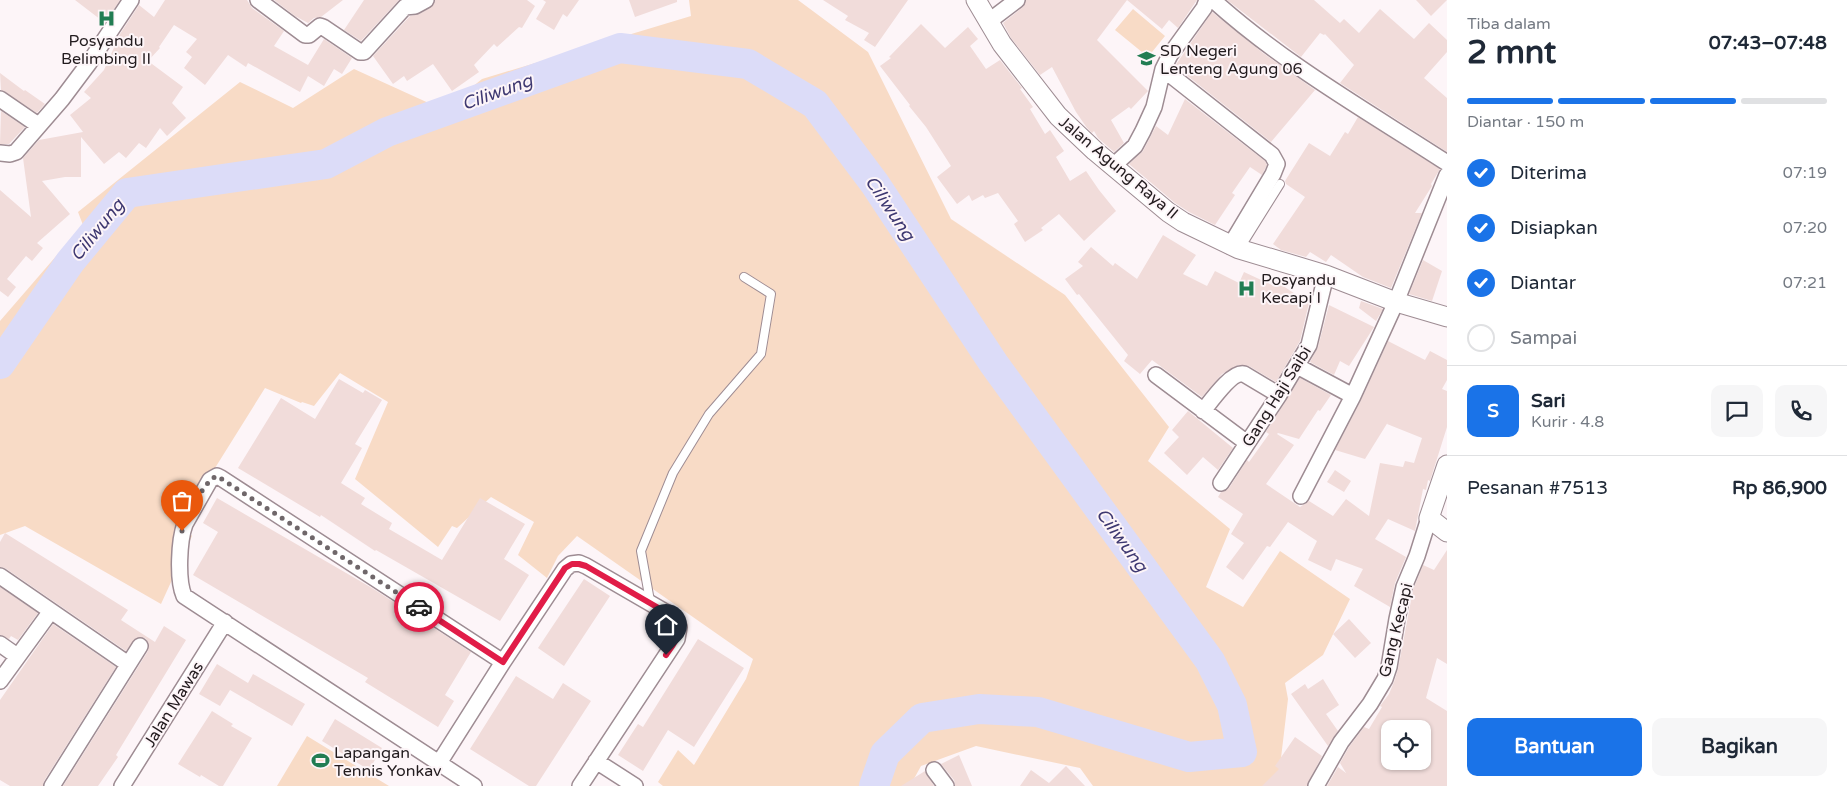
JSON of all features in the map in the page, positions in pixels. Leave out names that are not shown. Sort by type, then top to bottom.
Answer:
[{"type":"street","points":[[258,0],[305,35],[309,35],[320,26],[360,52],[364,52],[405,7],[415,6],[426,0]]},
{"type":"street","name":"Jalan Agung Raya II","points":[[976,0],[1014,61],[1058,116],[1151,199],[1176,217],[1234,248],[1326,275],[1396,302],[1447,318]]},
{"type":"street","points":[[988,22],[1017,0]]},
{"type":"street","points":[[1113,166],[1135,146],[1143,132],[1154,107],[1163,69],[1170,55],[1204,8],[1207,0]]},
{"type":"street","points":[[1213,0],[1273,50],[1447,162]]},
{"type":"street","points":[[0,153],[10,154],[16,152],[62,99],[89,64],[125,2]]},
{"type":"street","points":[[1163,69],[1272,155],[1277,164],[1234,248]]},
{"type":"street","points":[[0,99],[38,125]]},
{"type":"street","points":[[1301,496],[1353,396],[1396,302],[1447,175]]},
{"type":"street","name":"Gang Haji Saibi","points":[[1221,482],[1279,396],[1309,345],[1326,275]]},
{"type":"street","points":[[1297,366],[1353,396]]},
{"type":"street","points":[[1203,410],[1232,376],[1239,373],[1244,374],[1279,396]]},
{"type":"street","points":[[1156,375],[1247,443]]},
{"type":"street","points":[[1447,465],[1429,518],[1447,532]]},
{"type":"street","points":[[474,786],[184,596],[181,590],[180,578],[182,531],[210,480],[217,476],[503,662]]},
{"type":"street","name":"Gang Kecapi","points":[[1316,786],[1341,742],[1370,704],[1385,679],[1404,587],[1417,556],[1429,518]]},
{"type":"street","points":[[439,763],[565,568],[572,564],[579,564],[586,566],[674,617],[680,627],[677,640],[580,786]]},
{"type":"street","points":[[0,576],[128,664]]},
{"type":"street","points":[[0,681],[51,611]]},
{"type":"street","name":"Jalan Mawas","points":[[122,786],[225,622]]},
{"type":"street","points":[[0,644],[17,656]]},
{"type":"street","points":[[52,786],[140,646]]},
{"type":"street","points":[[596,761],[635,786]]},
{"type":"street","points":[[934,770],[946,786]]},
{"type":"lane","points":[[1234,248],[1280,184]]},
{"type":"lane","points":[[650,603],[641,551],[672,473],[709,414],[761,354],[771,294],[744,277]]},
{"type":"shaded area","points":[[689,0],[798,0],[868,52],[951,219],[1065,295],[1169,427],[1148,461],[1230,529],[1206,587],[1243,607],[1280,551],[1350,599],[1323,655],[1285,683],[1288,699],[1279,775],[1268,786],[1093,786],[1080,768],[976,746],[921,766],[910,786],[663,786],[658,782],[678,750],[694,765],[746,679],[753,659],[577,536],[558,556],[547,578],[518,555],[534,522],[491,497],[457,528],[452,526],[438,547],[355,479],[388,402],[340,373],[314,406],[301,403],[265,388],[200,492],[191,488],[174,514],[192,536],[161,604],[25,526],[0,535],[0,321],[83,225],[78,212],[240,82],[293,108],[354,69],[444,110],[482,79],[691,16]]},
{"type":"shaded area","points":[[1133,9],[1165,36],[1148,57],[1115,30]]},
{"type":"shaded area","name":"Lapangan Tennis Yonkav","points":[[307,736],[389,786],[277,786]]},
{"type":"building","name":"Posyandu Belimbing II","points":[[75,0],[120,0],[105,23]]},
{"type":"building","points":[[165,0],[247,0],[252,8],[284,31],[274,46],[308,65],[324,39],[352,58],[342,74],[334,69],[324,86],[308,76],[300,92],[248,63],[246,67],[228,55],[205,85],[184,68],[192,57],[186,52],[197,39],[174,25],[160,48],[148,61],[183,87],[172,103],[186,118],[167,136],[160,128],[146,148],[139,143],[126,158],[119,152],[104,164],[81,137],[81,177],[65,177],[42,181],[70,214],[37,243],[43,248],[32,261],[26,256],[7,279],[16,287],[8,297],[0,291],[0,190],[31,217],[23,158],[39,140],[83,132],[70,115],[91,98],[84,92],[104,70],[120,34],[139,5],[154,17]]},
{"type":"building","points":[[274,0],[343,0],[321,17],[314,18],[308,23]]},
{"type":"building","points":[[364,0],[399,0],[361,41],[344,30]]},
{"type":"building","points":[[435,0],[527,0],[535,6],[522,28],[519,27],[497,47],[494,44],[474,65],[479,72],[452,91],[433,64],[407,81],[404,76],[393,84],[373,56],[410,16],[430,8]]},
{"type":"building","points":[[543,0],[579,0],[567,17],[563,14],[554,30],[536,19],[546,2]]},
{"type":"building","points":[[629,0],[677,0],[677,2],[635,17]]},
{"type":"building","points":[[823,0],[908,0],[875,47],[864,40],[869,33],[845,20],[848,16]]},
{"type":"building","points":[[1026,0],[1127,0],[1097,40],[1148,91],[1131,109],[1129,107],[1111,120],[1124,143],[1114,152],[1098,138],[1094,131],[1092,133],[1087,128],[1076,112],[1052,67],[1040,75],[1011,38],[1003,23],[1023,7]]},
{"type":"building","points":[[1127,0],[1197,0],[1178,28],[1169,20],[1162,29]]},
{"type":"building","points":[[1227,0],[1314,0],[1340,23],[1344,19],[1359,33],[1380,9],[1414,39],[1429,23],[1447,40],[1447,52],[1424,78],[1447,98],[1447,152],[1340,83],[1354,65],[1325,34],[1320,33],[1301,57]]},
{"type":"building","points":[[1416,0],[1447,0],[1431,16]]},
{"type":"building","points":[[1212,12],[1263,53],[1315,90],[1271,142],[1175,66]]},
{"type":"building","points":[[921,24],[945,48],[968,27],[978,39],[970,46],[986,69],[1000,60],[1022,88],[1020,89],[1033,107],[1030,109],[1045,134],[1050,130],[1064,151],[1056,157],[1070,181],[1086,171],[1116,211],[1084,241],[1059,214],[1041,228],[1043,230],[1025,242],[1014,224],[1018,221],[998,193],[985,198],[983,195],[972,201],[969,195],[957,204],[937,177],[951,166],[926,127],[880,66],[891,58],[889,57]]},
{"type":"building","points":[[0,73],[45,104],[37,113],[1,90]]},
{"type":"building","points":[[1185,99],[1265,161],[1267,165],[1262,175],[1250,167],[1232,193],[1235,195],[1215,225],[1175,203],[1129,164],[1143,151],[1156,126],[1168,135]]},
{"type":"building","points":[[1,111],[25,127],[9,144],[0,144]]},
{"type":"building","points":[[1358,117],[1440,169],[1415,213],[1422,213],[1391,288],[1363,277],[1331,255],[1326,262],[1310,252],[1306,257],[1281,250],[1273,244],[1305,197],[1286,184],[1285,181],[1309,143],[1330,156],[1345,132],[1348,134]]},
{"type":"building","points":[[1163,235],[1196,255],[1183,274],[1207,286],[1215,271],[1239,283],[1244,272],[1272,285],[1274,280],[1309,303],[1300,341],[1276,382],[1249,366],[1238,365],[1222,374],[1202,397],[1152,360],[1140,374],[1124,361],[1128,355],[1065,279],[1083,266],[1078,262],[1091,247],[1113,266],[1115,263],[1137,279]]},
{"type":"building","points":[[1423,260],[1442,271],[1432,301],[1409,294]]},
{"type":"building","points":[[1361,301],[1383,309],[1376,321],[1359,308]]},
{"type":"building","points":[[1329,305],[1374,327],[1349,366],[1340,361],[1334,375],[1310,362],[1318,347]]},
{"type":"building","points":[[1388,341],[1425,360],[1430,351],[1447,360],[1447,380],[1442,389],[1447,391],[1447,427],[1430,481],[1428,480],[1426,490],[1423,489],[1415,531],[1388,519],[1375,539],[1406,557],[1395,583],[1390,607],[1354,586],[1363,569],[1336,559],[1331,571],[1308,560],[1317,541],[1288,522],[1270,547],[1267,546],[1243,580],[1226,567],[1244,543],[1231,534],[1243,514],[1218,497],[1221,492],[1229,488],[1247,460],[1249,462],[1269,434],[1266,432],[1300,378],[1331,395],[1320,411],[1318,410],[1299,439],[1277,434],[1294,445],[1266,484],[1300,507],[1309,501],[1333,516],[1346,499],[1369,516],[1380,463],[1403,467],[1405,461],[1414,463],[1422,438],[1387,424],[1388,422],[1365,459],[1335,450],[1361,400]]},
{"type":"building","points":[[339,379],[363,393],[365,390],[382,400],[355,444],[362,448],[341,483],[365,498],[361,504],[392,523],[389,529],[442,560],[480,498],[525,524],[504,559],[529,575],[500,621],[375,551],[321,515],[320,517],[238,468],[281,398],[315,419]]},
{"type":"building","points":[[1188,411],[1233,448],[1218,470],[1203,457],[1187,475],[1164,453],[1179,437],[1172,430]]},
{"type":"building","points":[[1335,470],[1351,481],[1344,492],[1327,482]]},
{"type":"building","points":[[217,498],[372,588],[471,652],[445,695],[454,701],[438,727],[365,682],[368,678],[193,575],[218,532],[203,523]]},
{"type":"building","points":[[5,533],[128,610],[121,620],[155,642],[164,626],[186,640],[116,755],[118,757],[98,786],[63,786],[148,651],[148,642],[145,638],[136,638],[126,651],[5,568],[0,567],[0,542]]},
{"type":"building","points":[[1447,550],[1447,664],[1437,658],[1426,698],[1447,711],[1447,786],[1327,786],[1338,767],[1346,773],[1340,763],[1364,727],[1369,729],[1382,707],[1380,706],[1389,694],[1398,669],[1413,590],[1423,565],[1434,570]]},
{"type":"building","points":[[584,579],[610,596],[564,666],[538,648]]},
{"type":"building","points":[[0,587],[38,613],[18,640],[11,636],[9,639],[0,635]]},
{"type":"building","points":[[1349,619],[1371,643],[1355,658],[1333,634]]},
{"type":"building","points":[[53,624],[116,667],[44,781],[43,786],[10,786],[0,780],[0,700]]},
{"type":"building","points":[[698,639],[744,668],[694,747],[668,730],[643,771],[618,755],[638,724],[643,727]]},
{"type":"building","points":[[217,664],[248,683],[253,674],[305,704],[292,726],[230,690],[220,706],[199,694]]},
{"type":"building","points":[[516,676],[553,699],[563,683],[591,701],[536,786],[529,786],[470,749]]},
{"type":"building","points":[[1323,679],[1339,705],[1326,714],[1338,731],[1328,746],[1291,694],[1305,684],[1308,689]]},
{"type":"building","points":[[212,711],[233,724],[231,726],[252,738],[223,786],[219,786],[201,775],[200,777],[178,764]]},
{"type":"building","points":[[335,719],[382,748],[369,770],[322,741]]},
{"type":"building","points":[[1295,737],[1322,756],[1307,786],[1262,786],[1279,769],[1275,766]]},
{"type":"building","points":[[959,755],[972,786],[955,786],[954,780],[941,764]]},
{"type":"building","points":[[1066,766],[1085,786],[1020,786],[1031,770],[1049,783]]},
{"type":"building","points":[[925,771],[934,786],[901,786]]},
{"type":"waterway","name":"Ciliwung","points":[[0,364],[70,262],[127,193],[326,164],[387,132],[620,48],[748,64],[815,104],[875,184],[994,364],[1210,661],[1232,705],[1242,752],[1189,757],[1038,712],[979,709],[922,718],[885,754],[874,786]]},
{"type":"way so far","points":[[182,531],[201,494],[210,480],[217,476],[419,607]]},
{"type":"place","name":"Posyandu Belimbing II","points":[[106,18]]},
{"type":"place","name":"SD Negeri Lenteng Agung 06","points":[[1146,59]]},
{"type":"place","name":"Posyandu Kecapi I","points":[[1247,288]]},
{"type":"place","name":"Lapangan Tennis Yonkav","points":[[320,761]]},
{"type":"route","points":[[419,607],[503,662],[565,568],[572,564],[579,564],[596,571],[674,617],[680,627],[679,632],[677,640],[666,655]]}]
